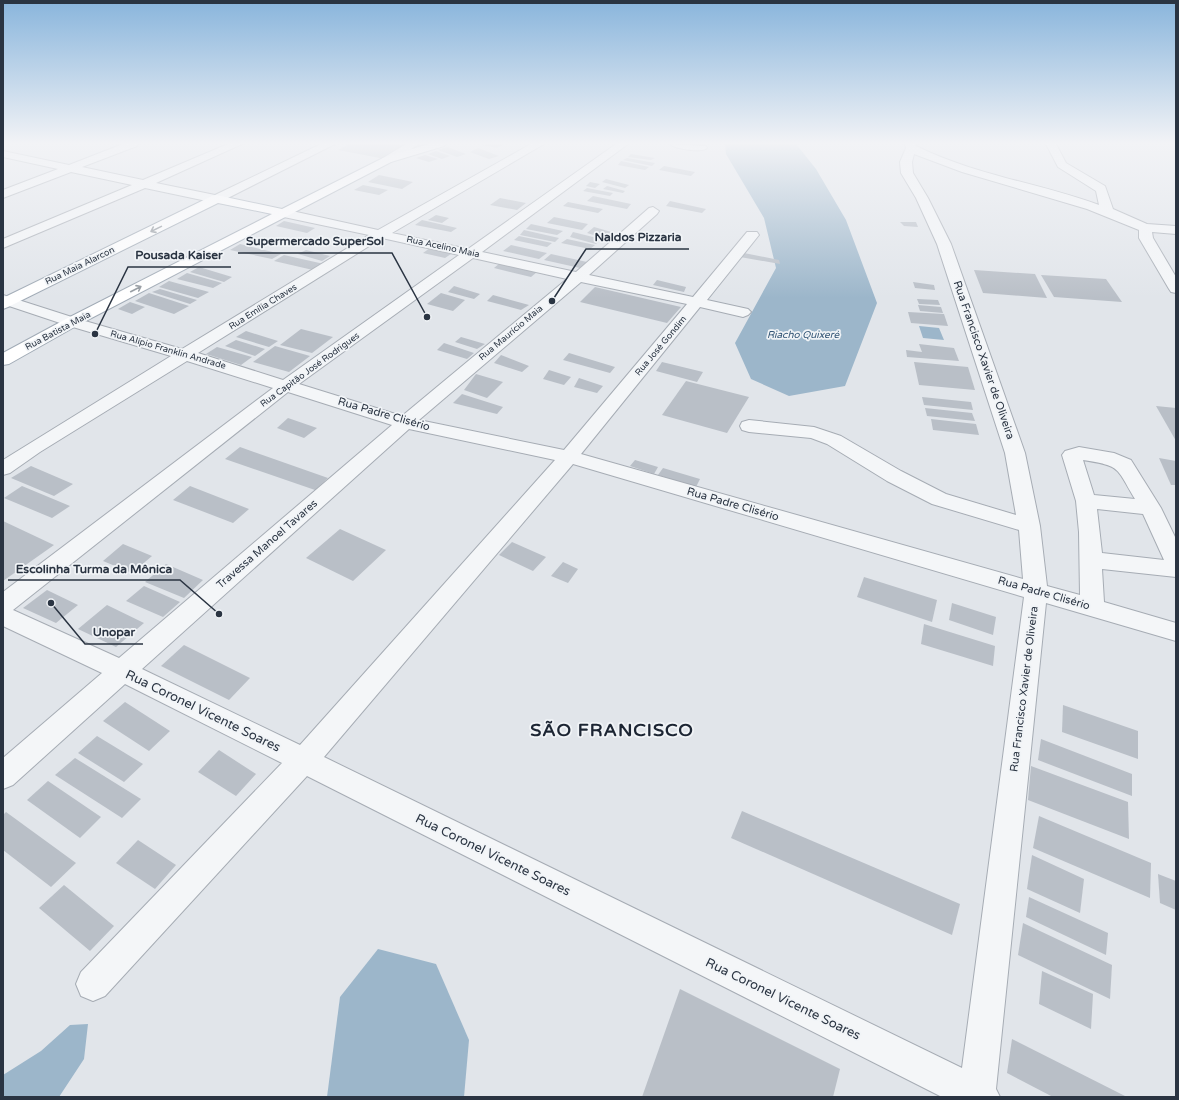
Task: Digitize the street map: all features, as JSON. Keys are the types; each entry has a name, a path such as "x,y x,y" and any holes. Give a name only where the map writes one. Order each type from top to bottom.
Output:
{"main road":[{"name":"Rua Batista Maia","path":"3,360 72,322 317,195"},
{"name":"Rua Acelino Maia","path":"216,199 282,213"},
{"name":"Rua Maia Alarcon","path":"5,301 216,199"}],"street":[{"path":"3,244 116,195"},
{"name":"Rua Acelino Maia","path":"198,195 216,199"},
{"name":"Rua Maia Alarcon","path":"216,199 224,195"},
{"name":"Rua Emília Chaves","path":"3,469 380,234 448,195"},
{"name":"Rua Capitão José Rodrigues","path":"3,605 287,385 552,195"},
{"name":"Rua Francisco Xavier de Oliveira","path":"920,195 944,244 1015,453 1029,526 1036,590 978,1096"},
{"path":"1053,195 1107,211 1145,228 1176,230"},
{"path":"1103,195 1107,211"},
{"name":"Rua Maurício Maia","path":"405,423 578,277 653,211"},
{"name":"Rua Acelino Maia","path":"282,213 743,312"},
{"path":"1145,228 1146,238 1172,284"},
{"name":"Rua José Gondim","path":"93,984 303,760 569,457 752,235"},
{"name":"Rua Alípio Franklin Andrade","path":"5,301 287,385"},
{"name":"Rua Padre Clisério","path":"287,385 405,423 569,457 1036,590 1176,632"},
{"name":"Travessa Manoel Tavares","path":"3,776 405,423"},
{"path":"749,426 814,433 834,440 894,476 939,499 1029,526"},
{"path":"1092,607 1090,532 1086,501 1072,455 1074,453 1114,459 1124,464 1151,508 1176,562"},
{"path":"1086,501 1151,508"},
{"path":"1091,560 1176,569"},
{"name":"Rua Coronel Vicente Soares","path":"3,616 122,671 303,760 978,1096"}],"water":[{"name":"Riacho Quixeré","path":"751,195 831,195 846,220 877,303 845,386 789,396 751,379 735,343 776,268 764,218"},
{"path":"919,326 939,328 944,340 923,338"},
{"path":"378,949 436,964 469,1040 464,1097 327,1097 340,997"},
{"path":"88,1024 84,1059 59,1097 3,1097 3,1075 41,1051 70,1025"}],"building":[{"path":"593,196 631,204 627,209 587,201"},
{"path":"500,198 526,203 517,210 490,205"},
{"path":"670,201 706,209 702,213 666,206"},
{"path":"568,202 603,209 598,213 563,206"},
{"path":"436,215 449,218 442,223 428,220"},
{"path":"554,217 588,224 582,230 547,223"},
{"path":"422,220 457,228 451,232 415,225"},
{"path":"284,221 315,228 307,233 276,226"},
{"path":"900,222 916,222 918,227 904,226"},
{"path":"531,224 563,231 557,235 526,229"},
{"path":"594,227 615,233 607,239 587,233"},
{"path":"524,230 559,238 555,242 520,235"},
{"path":"573,232 601,239 596,244 570,237"},
{"path":"519,236 552,243 547,247 514,240"},
{"path":"567,239 595,245 590,249 561,243"},
{"path":"240,244 281,254 272,259 230,250"},
{"path":"511,245 547,253 539,259 503,251"},
{"path":"430,248 451,254 445,258 423,253"},
{"path":"306,250 330,256 322,261 298,254"},
{"path":"744,253 779,260 780,264 740,257"},
{"path":"551,254 587,262 580,268 544,260"},
{"path":"284,255 324,264 313,270 274,261"},
{"path":"500,263 537,272 531,277 494,268"},
{"path":"199,267 232,277 224,282 190,272"},
{"path":"974,270 1035,274 1047,298 983,293"},
{"path":"187,273 222,283 213,288 177,279"},
{"path":"1041,275 1106,279 1122,302 1054,297"},
{"path":"657,280 686,287 684,292 653,285"},
{"path":"169,281 209,292 198,298 159,287"},
{"path":"913,282 934,285 935,290 915,288"},
{"path":"454,286 480,294 474,299 448,292"},
{"path":"595,287 681,307 667,323 580,302"},
{"path":"160,289 197,300 190,304 152,292"},
{"path":"149,293 189,306 174,314 135,301"},
{"path":"441,293 465,300 453,311 427,304"},
{"path":"493,295 529,305 521,310 487,301"},
{"path":"917,299 938,300 940,305 919,304"},
{"path":"130,302 145,307 132,314 118,309"},
{"path":"918,305 941,307 943,313 920,311"},
{"path":"908,312 944,314 948,326 911,323"},
{"path":"301,329 333,337 312,353 280,345"},
{"path":"246,331 278,341 269,347 236,337"},
{"path":"461,337 485,344 477,349 455,342"},
{"path":"236,340 265,349 255,356 225,346"},
{"path":"444,343 474,353 467,359 437,350"},
{"path":"919,344 954,348 959,361 907,357 906,350 922,352"},
{"path":"275,346 310,356 289,372 253,362"},
{"path":"217,347 252,357 241,365 206,354"},
{"path":"569,353 615,367 610,373 563,360"},
{"path":"501,355 529,366 522,372 494,363"},
{"path":"662,362 703,372 697,382 656,371"},
{"path":"914,362 968,367 975,390 919,385"},
{"path":"549,370 571,377 564,385 543,379"},
{"path":"476,374 503,382 487,398 464,390"},
{"path":"579,378 603,386 597,393 574,387"},
{"path":"686,381 749,397 727,433 662,415"},
{"path":"462,394 503,407 497,414 453,403"},
{"path":"922,397 971,402 973,410 924,405"},
{"path":"1156,406 1176,408 1176,441"},
{"path":"925,408 972,413 975,421 927,416"},
{"path":"288,418 317,428 304,438 277,428"},
{"path":"931,419 976,424 979,435 933,430"},
{"path":"240,447 328,478 315,490 225,459"},
{"path":"1159,458 1176,461 1176,485 1171,485"},
{"path":"635,460 658,467 654,474 630,466"},
{"path":"31,466 73,484 54,496 11,478"},
{"path":"663,468 700,479 696,487 658,475"},
{"path":"22,486 70,506 52,518 4,498"},
{"path":"190,486 249,509 233,523 173,500"},
{"path":"3,521 54,545 3,581"},
{"path":"340,529 386,550 353,581 306,558"},
{"path":"512,542 546,557 533,571 499,555"},
{"path":"123,544 152,556 132,573 103,561"},
{"path":"563,562 578,569 568,583 551,576"},
{"path":"166,564 203,580 184,598 145,582"},
{"path":"864,577 937,600 932,622 857,597"},
{"path":"144,586 180,602 163,617 126,601"},
{"path":"47,590 78,605 56,623 23,608"},
{"path":"952,603 996,617 993,635 949,620"},
{"path":"107,605 144,623 116,647 78,629"},
{"path":"924,624 995,646 993,666 921,644"},
{"path":"184,645 250,678 229,700 161,666"},
{"path":"125,702 170,731 149,751 103,721"},
{"path":"1063,705 1138,731 1138,759 1062,732"},
{"path":"97,736 143,764 124,782 78,753"},
{"path":"1041,739 1132,774 1132,796 1038,760"},
{"path":"219,750 256,774 236,796 198,772"},
{"path":"75,758 141,799 122,818 55,775"},
{"path":"1031,766 1128,802 1129,839 1028,800"},
{"path":"48,781 101,817 80,838 27,800"},
{"path":"742,811 960,904 952,935 731,838"},
{"path":"6,812 76,863 51,887 3,850 3,815"},
{"path":"1039,816 1151,863 1150,898 1033,848"},
{"path":"138,840 176,865 155,889 116,863"},
{"path":"1032,855 1084,879 1080,913 1027,889"},
{"path":"1158,874 1176,881 1176,910 1160,903"},
{"path":"64,885 114,926 90,951 39,908"},
{"path":"1029,897 1108,933 1106,955 1026,917"},
{"path":"1023,923 1112,965 1110,999 1018,955"},
{"path":"1042,971 1093,994 1091,1029 1039,1004"},
{"path":"680,989 840,1069 833,1097 642,1097"},
{"path":"1012,1039 1127,1097 1053,1097 1007,1073"}],"place":[{"name":"Naldos Pizzaria","path":"552,301"},
{"name":"Supermercado SuperSol","path":"427,317"},
{"name":"Pousada Kaiser","path":"95,334"},
{"name":"Unopar","path":"51,603"},
{"name":"Escolinha Turma da Mônica","path":"219,614"}],"district":[{"name":"SÃO FRANCISCO","path":"612,730"}]}
